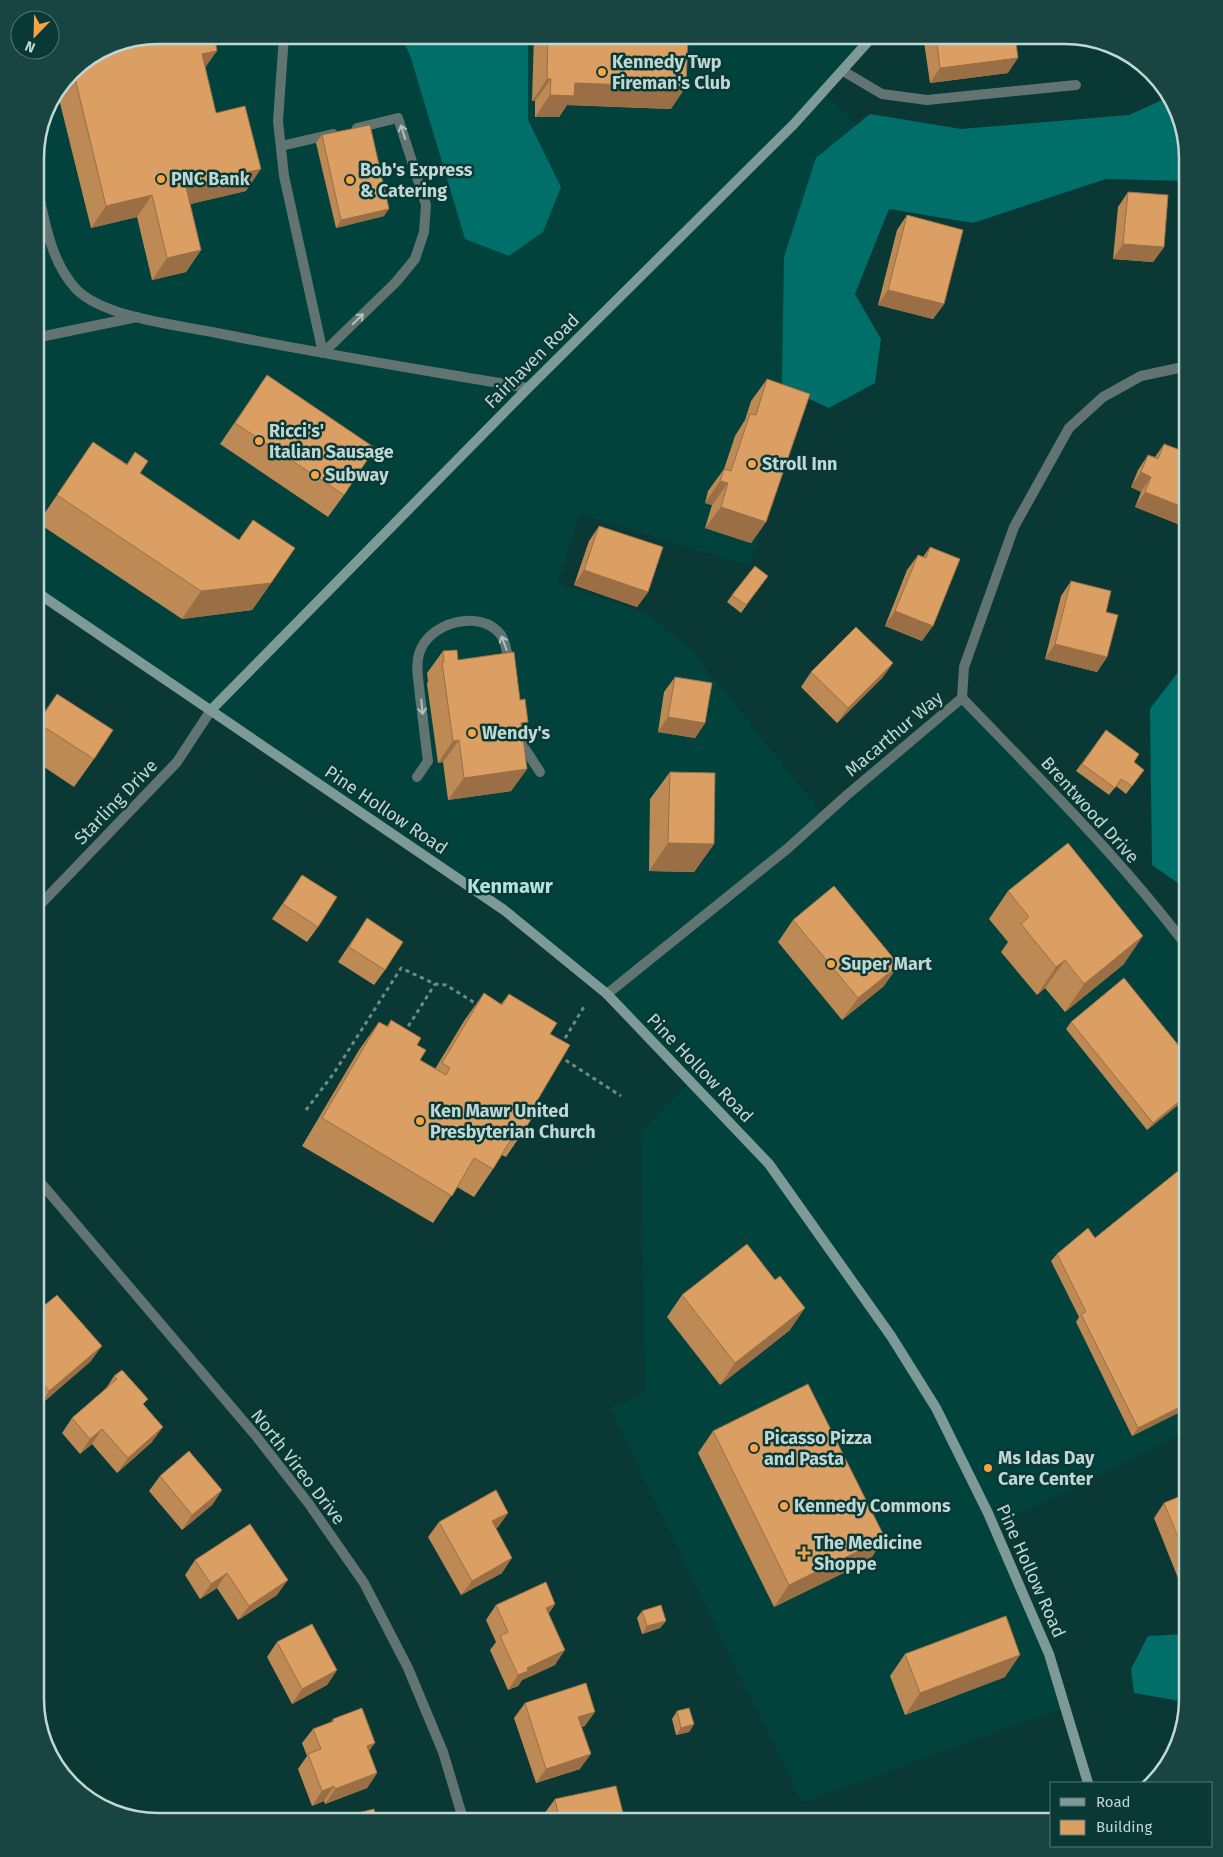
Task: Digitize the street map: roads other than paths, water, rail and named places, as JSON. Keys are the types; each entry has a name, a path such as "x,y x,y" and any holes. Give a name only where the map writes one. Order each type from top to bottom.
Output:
{"street":[{"path":"283,44 278,121 284,176 323,353"},
{"name":"Fairhaven Road","path":"211,710 528,388 794,124 866,44"},
{"path":"843,71 882,94 927,100 1076,85"},
{"path":"281,146 398,118 426,205 424,232 415,259 396,282 323,353"},
{"path":"44,216 49,237 65,275 78,291 101,306 138,317 323,353 528,388"},
{"path":"44,336 138,317"},
{"name":"Macarthur Way","path":"607,994 787,849 847,795 962,698 964,667 1014,527 1069,428 1103,397 1141,376 1179,368"},
{"name":"Pine Hollow Road","path":"44,597 504,910 607,994 769,1164 890,1336 936,1408 988,1513 1049,1654 1088,1782"},
{"path":"417,777 428,761 417,664 422,644 428,636 445,625 454,622 469,621 490,627 502,636 506,645 510,674"},
{"name":"Brentwood Drive","path":"962,698 1070,809 1179,936"},
{"name":"Starling Drive","path":"44,901 177,762 211,710"},
{"path":"517,722 520,741 540,772"},
{"name":"North Vireo Drive","path":"44,1187 256,1436 309,1504 359,1576 408,1668 443,1752 461,1813"}],"place":[{"name":"Kennedy Twp Fireman's Club","path":"602,72"},
{"name":"PNC Bank","path":"161,179"},
{"name":"Bob's Express & Catering","path":"350,180"},
{"name":"Ricci's' Italian Sausage","path":"259,441"},
{"name":"Stroll Inn","path":"752,464"},
{"name":"Subway","path":"315,475"},
{"name":"Wendy's","path":"472,733"},
{"name":"Super Mart","path":"831,964"},
{"name":"Ken Mawr United Presbyterian Church","path":"420,1121"},
{"name":"Picasso Pizza and Pasta","path":"754,1448"},
{"name":"Ms Idas Day Care Center","path":"988,1468"},
{"name":"Kennedy Commons","path":"784,1506"},
{"name":"The Medicine Shoppe","path":"804,1553"}],"district":[{"name":"Kenmawr","path":"510,886"}]}
